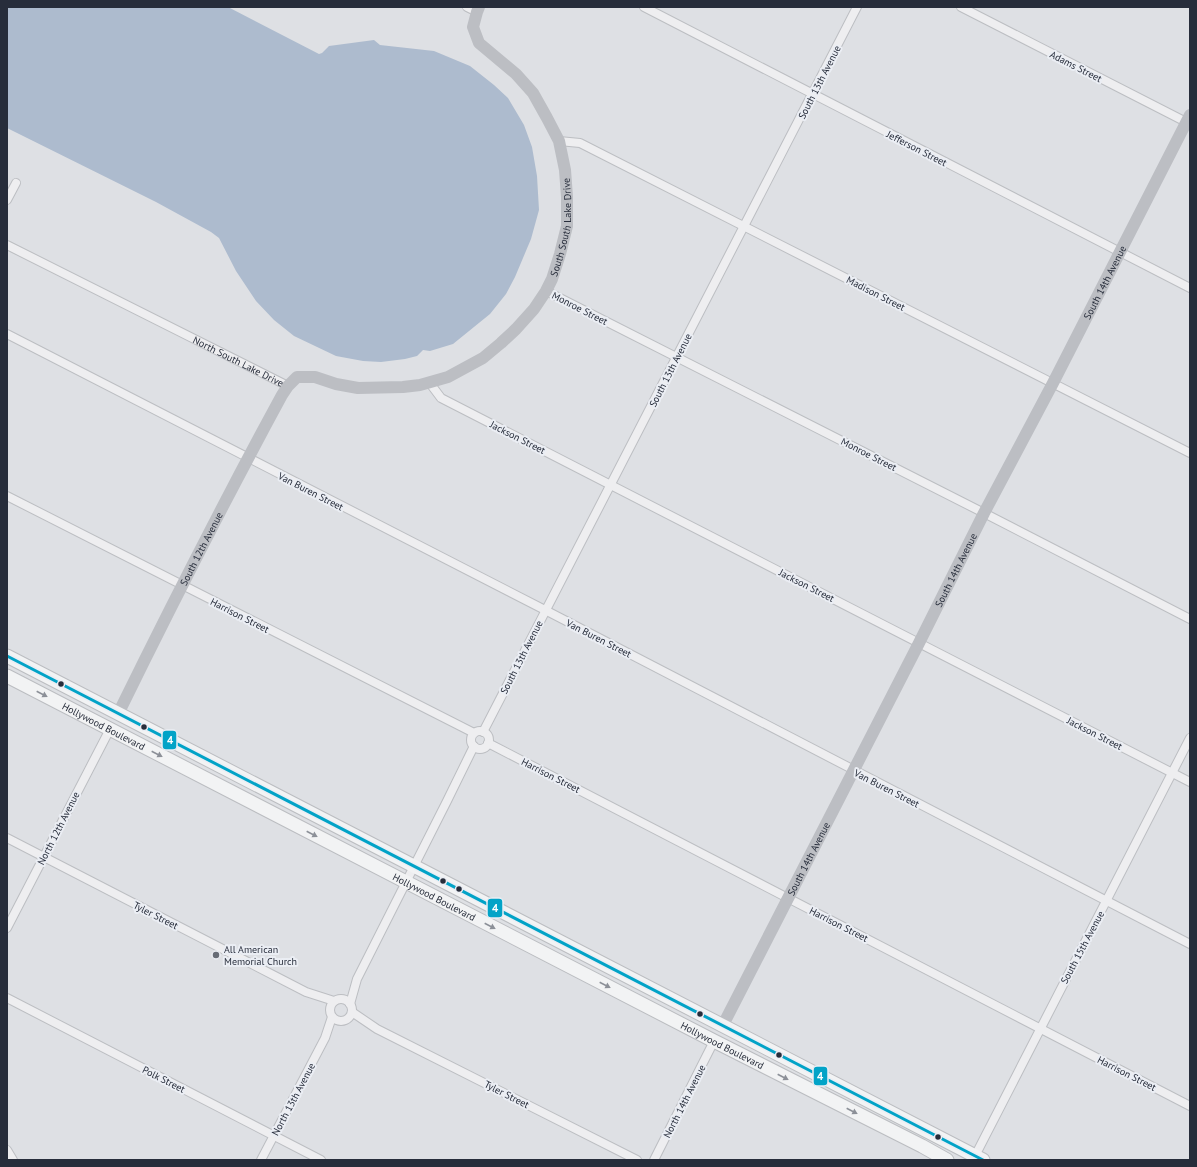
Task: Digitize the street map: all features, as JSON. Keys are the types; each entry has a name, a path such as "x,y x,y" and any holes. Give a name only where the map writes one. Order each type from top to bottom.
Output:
{"main road":[{"name":"Hollywood Boulevard","path":"7,656 979,1158"},
{"name":"Hollywood Boulevard","path":"7,676 947,1160"},
{"path":"922,1146 958,1155 979,1158"}],"street":[{"name":"Jefferson Street","path":"644,7 1190,288"},
{"name":"South 13th Avenue","path":"483,732 857,7"},
{"name":"Adams Street","path":"961,7 1189,120"},
{"name":"South South Lake Drive","path":"474,9 473,28 479,43 516,74 533,93 559,142 565,170 567,226 552,279 546,291"},
{"name":"South 14th Avenue","path":"723,1025 854,771 984,513 1189,120"},
{"name":"Madison Street","path":"559,142 580,143 1190,454"},
{"path":"7,200 16,183"},
{"name":"North South Lake Drive","path":"7,245 288,386 297,377 315,377 336,384 358,388 403,387 448,377 483,358 516,329 534,309 546,291"},
{"name":"Monroe Street","path":"546,291 1190,619"},
{"name":"Van Buren Street","path":"7,334 545,610 1190,944"},
{"name":"Jackson Street","path":"429,382 441,398 1190,782"},
{"name":"South 12th Avenue","path":"118,714 182,585 248,458 288,386"},
{"name":"Harrison Street","path":"7,496 474,734"},
{"name":"North 12th Avenue","path":"7,928 110,729"},
{"path":"479,731 483,732 488,737 488,743 482,748 476,748 471,741 471,738 479,731"},
{"name":"South 15th Avenue","path":"979,1158 1039,1028 1190,738"},
{"name":"Harrison Street","path":"488,743 1190,1106"},
{"path":"406,882 474,746"},
{"name":"Tyler Street","path":"7,838 306,992 342,1014 377,1029 637,1160"},
{"name":"North 13th Avenue","path":"261,1160 325,1038 342,1014 357,979 406,882"},
{"name":"North 13th Avenue","path":"342,1014 331,1004 338,1000 357,979"},
{"name":"Tyler Street","path":"306,992 347,1001 342,1014"},
{"name":"Polk Street","path":"7,998 321,1160"},
{"name":"North 14th Avenue","path":"654,1160 714,1041"},
{"path":"7,1150 13,1160"}],"water":[{"path":"7,7 228,7 319,54 329,46 374,40 380,45 434,51 470,66 508,98 524,125 532,147 537,176 539,210 531,239 506,294 490,314 453,344 430,351 423,350 417,356 405,359 381,362 363,361 336,356 294,336 274,320 256,301 236,271 219,238 211,232 156,202 7,128"}],"transit line":[{"name":"4","path":"7,656 983,1160"}],"place":[{"name":"All American Memorial Church","path":"216,955"}]}
